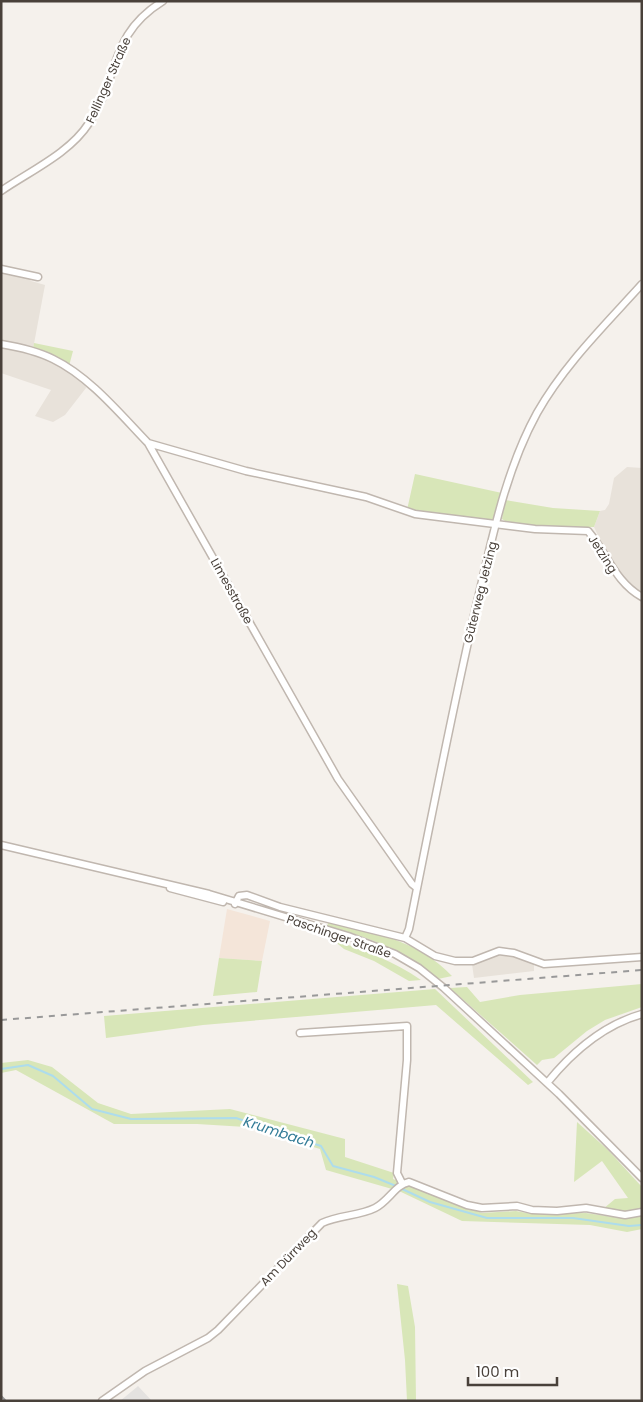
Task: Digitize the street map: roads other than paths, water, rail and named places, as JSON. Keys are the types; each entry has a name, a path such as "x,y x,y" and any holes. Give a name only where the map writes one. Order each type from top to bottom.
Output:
{"street":[{"name":"Fellinger Straße","path":"1,191 69,144 86,128 98,107 126,36 139,18 163,1"},
{"path":"1,268 38,276"},
{"name":"Güterweg Jetzing","path":"405,938 454,708 497,525 514,464 538,412 573,361 642,284"},
{"name":"Limesstraße","path":"1,344 37,352 68,368 106,401 148,443 338,779 412,884 417,888"},
{"path":"148,443 246,471 366,497 414,514 497,525"},
{"name":"Jetzing","path":"497,525 588,531 600,545 616,574 642,597"},
{"name":"Paschinger Straße","path":"1,845 154,883 208,900 235,904 362,941 407,961 438,983 547,1083 642,1178"},
{"path":"235,904 239,896 247,895 280,906 405,938 434,956 462,962 473,961 498,951 514,953 544,964 642,957"},
{"path":"547,1083 594,1037 619,1022 642,1014"},
{"path":"300,1033 407,1026 407,1068 397,1173 402,1183 409,1182 461,1203 482,1208 517,1206 532,1210 557,1211 586,1208 625,1215 642,1212"},
{"name":"Am Dürrweg","path":"102,1401 145,1371 208,1338 218,1330 322,1223 332,1218 375,1208 402,1183"}],"waterway":[{"name":"Krumbach","path":"1,1069 28,1065 53,1076 92,1109 131,1119 236,1118 321,1146 333,1166 374,1177 396,1186"},
{"name":"Krumbach","path":"400,1188 430,1202 487,1218 573,1218 629,1226 642,1225"}],"railway":[{"path":"1,1020 642,970"},
{"path":"1,1396 6,1401"}]}
